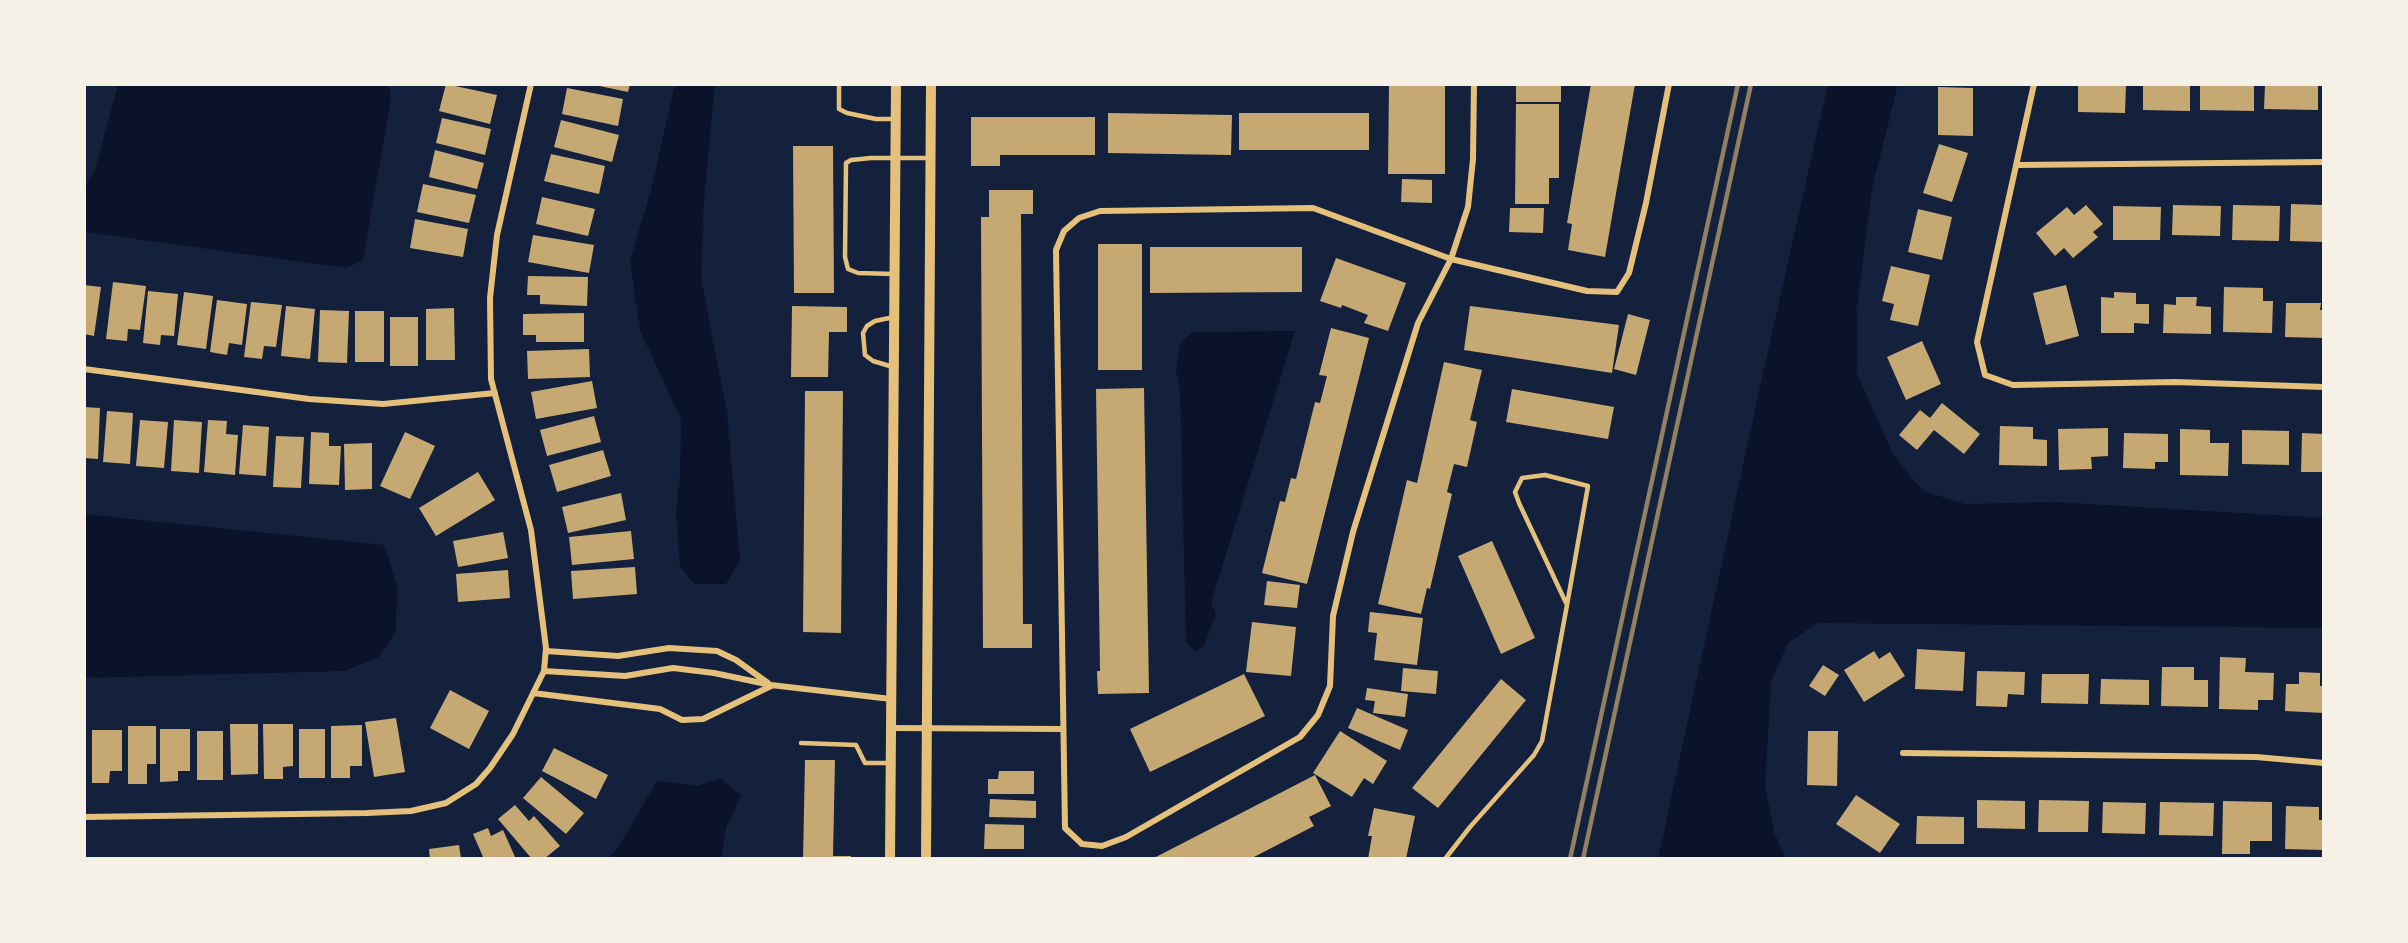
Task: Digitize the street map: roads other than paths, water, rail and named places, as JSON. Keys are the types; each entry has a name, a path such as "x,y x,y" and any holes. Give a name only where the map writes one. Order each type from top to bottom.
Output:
{"street":[{"path":"84,817 366,813 411,810 446,803 476,784 513,734 544,671 546,651 531,530 491,379 490,298 497,236 531,84"},
{"path":"891,859 896,84"},
{"path":"926,859 931,84"},
{"path":"1474,84 1473,159 1468,207 1451,259 1418,323 1353,532 1333,616 1330,686 1318,715 1300,737 1126,837 1102,846 1082,843 1065,828 1062,729 1056,250 1064,231 1079,218 1100,211 1313,208 1451,259 1587,291 1617,292 1629,273 1646,203 1669,84"},
{"path":"2034,84 1977,342 1985,375 2013,385 2175,382 2324,387"},
{"path":"2017,165 2324,162"},
{"path":"84,369 309,399 373,403 495,393"},
{"path":"546,651 618,656 669,648 717,651 736,660 771,685"},
{"path":"544,671 625,676 673,668 714,673 771,685 891,699"},
{"path":"533,693 660,709 682,720 704,719 771,685"},
{"path":"891,728 1062,729"},
{"path":"1904,753 2256,757 2324,763"}],"lane":[{"path":"839,84 839,109 847,114 876,119 895,119"},
{"path":"894,274 858,273 848,269 845,257 846,163 851,160 871,158 930,158"},
{"path":"894,317 871,323 863,333 865,356 873,361 894,367"},
{"path":"1445,859 1470,827 1534,755 1542,741 1567,605 1588,486 1545,475 1522,478 1515,492 1567,605"},
{"path":"801,743 856,745 865,763 891,763"}],"water":[{"path":"118,84 389,84 391,99 363,260 347,268 84,232 84,189 95,170"},
{"path":"675,84 715,84 704,200 701,278 727,413 740,560 726,584 694,584 680,566 676,512 680,474 681,420 640,330 630,261 651,190"},
{"path":"1828,84 1898,84 1872,189 1857,307 1857,374 1894,456 1923,491 1965,504 2055,502 2324,518 2324,628 1818,623 1788,643 1771,682 1765,786 1774,832 1786,859 1658,859 1759,391"},
{"path":"1295,331 1211,603 1216,613 1204,646 1195,652 1186,641 1180,391 1176,371 1180,343 1193,332"},
{"path":"84,514 384,545 397,585 396,631 380,656 345,671 84,678"},
{"path":"720,778 741,795 726,828 721,859 607,859 618,848 657,781 698,786"}],"railway":[{"path":"1570,859 1738,84"},
{"path":"1583,859 1751,84"}]}
